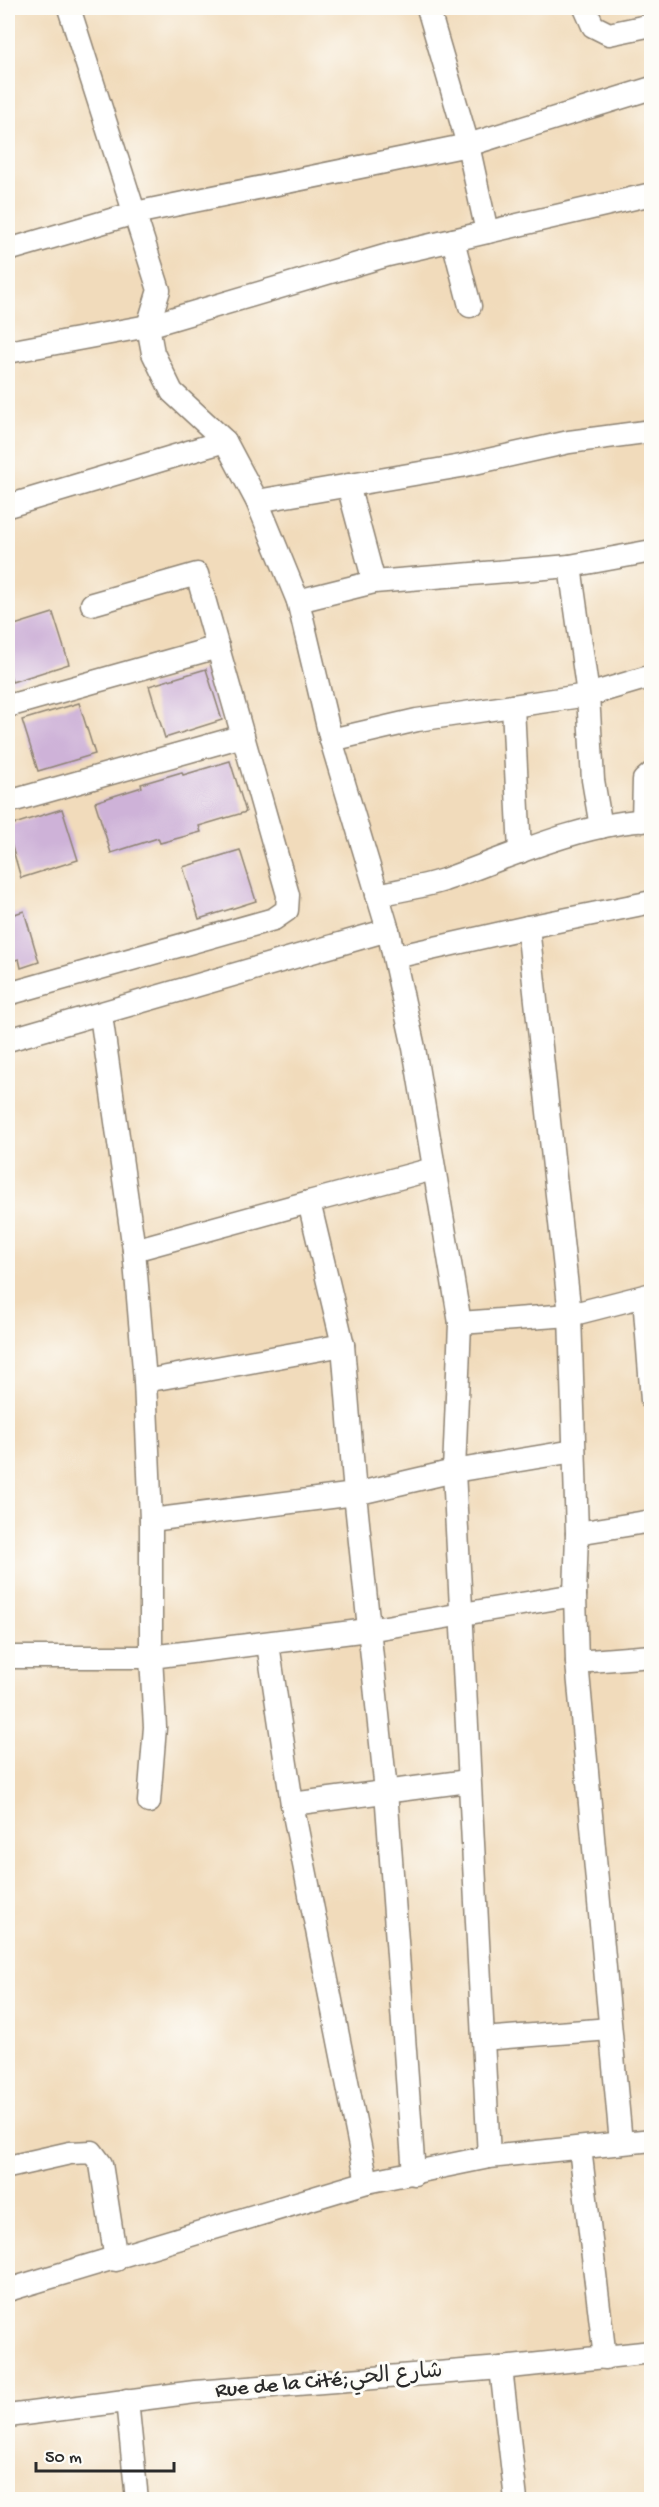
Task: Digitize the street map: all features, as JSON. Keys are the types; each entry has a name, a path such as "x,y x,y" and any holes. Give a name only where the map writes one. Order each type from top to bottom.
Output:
{"street":[{"path":"428,8 468,145 487,232"},
{"path":"585,8 593,26 609,34 651,25"},
{"path":"75,9 159,290 148,326 153,353 172,392 225,441 257,501 298,601 331,740 388,930 414,1048 460,1323 454,1471 468,1781 489,2157"},
{"path":"8,250 135,213 468,145 651,88"},
{"path":"8,352 148,326 388,255 651,194"},
{"path":"453,240 470,306"},
{"path":"257,501 461,466 569,442 651,431"},
{"path":"8,506 225,441"},
{"path":"348,485 374,582"},
{"path":"298,601 374,582 570,566 651,551"},
{"path":"570,566 588,695 593,780 601,827"},
{"path":"8,994 274,919 287,910 288,895 198,574 92,604"},
{"path":"8,706 218,647"},
{"path":"331,740 417,720 588,695 651,676"},
{"path":"513,706 520,852"},
{"path":"8,802 243,736"},
{"path":"377,895 441,881 520,852 601,827 647,820 644,780 651,773"},
{"path":"395,957 651,902"},
{"path":"528,927 570,1315 577,1533 575,1595 577,1662 621,2142"},
{"path":"8,1040 101,1015 388,930"},
{"path":"101,1015 134,1250 145,1381 151,1520 151,1658 155,1727 149,1802"},
{"path":"134,1250 433,1169"},
{"path":"309,1202 342,1345 354,1494 386,1791 414,2174"},
{"path":"460,1323 570,1315 648,1295 651,1400"},
{"path":"145,1381 342,1345"},
{"path":"151,1520 354,1494 454,1471 574,1452"},
{"path":"577,1533 651,1521"},
{"path":"8,1657 151,1658 368,1630 575,1595"},
{"path":"268,1644 292,1804 368,2182"},
{"path":"577,1662 651,1656"},
{"path":"292,1804 468,1781"},
{"path":"483,2039 610,2029"},
{"path":"8,2290 116,2260 368,2182 489,2157 651,2140"},
{"path":"580,2148 605,2358"},
{"path":"8,2167 70,2153 92,2152 101,2164 116,2260"},
{"name":"Rue de la Cité;شارع الحي","path":"8,2416 206,2391 501,2368 651,2352"},
{"path":"501,2368 516,2499"},
{"path":"127,2400 137,2499"}],"building":[{"path":"53,613 69,664 12,682 8,667 8,627"},
{"path":"206,669 222,720 165,738 149,686"},
{"path":"79,703 95,754 38,771 22,720"},
{"path":"230,761 246,812 199,826 201,832 160,843 158,838 111,853 95,802 142,787 141,784"},
{"path":"62,809 78,860 21,878 8,826"},
{"path":"240,850 256,901 199,919 183,867"},
{"path":"24,911 39,962 21,968 19,959 8,962 8,916"}]}
